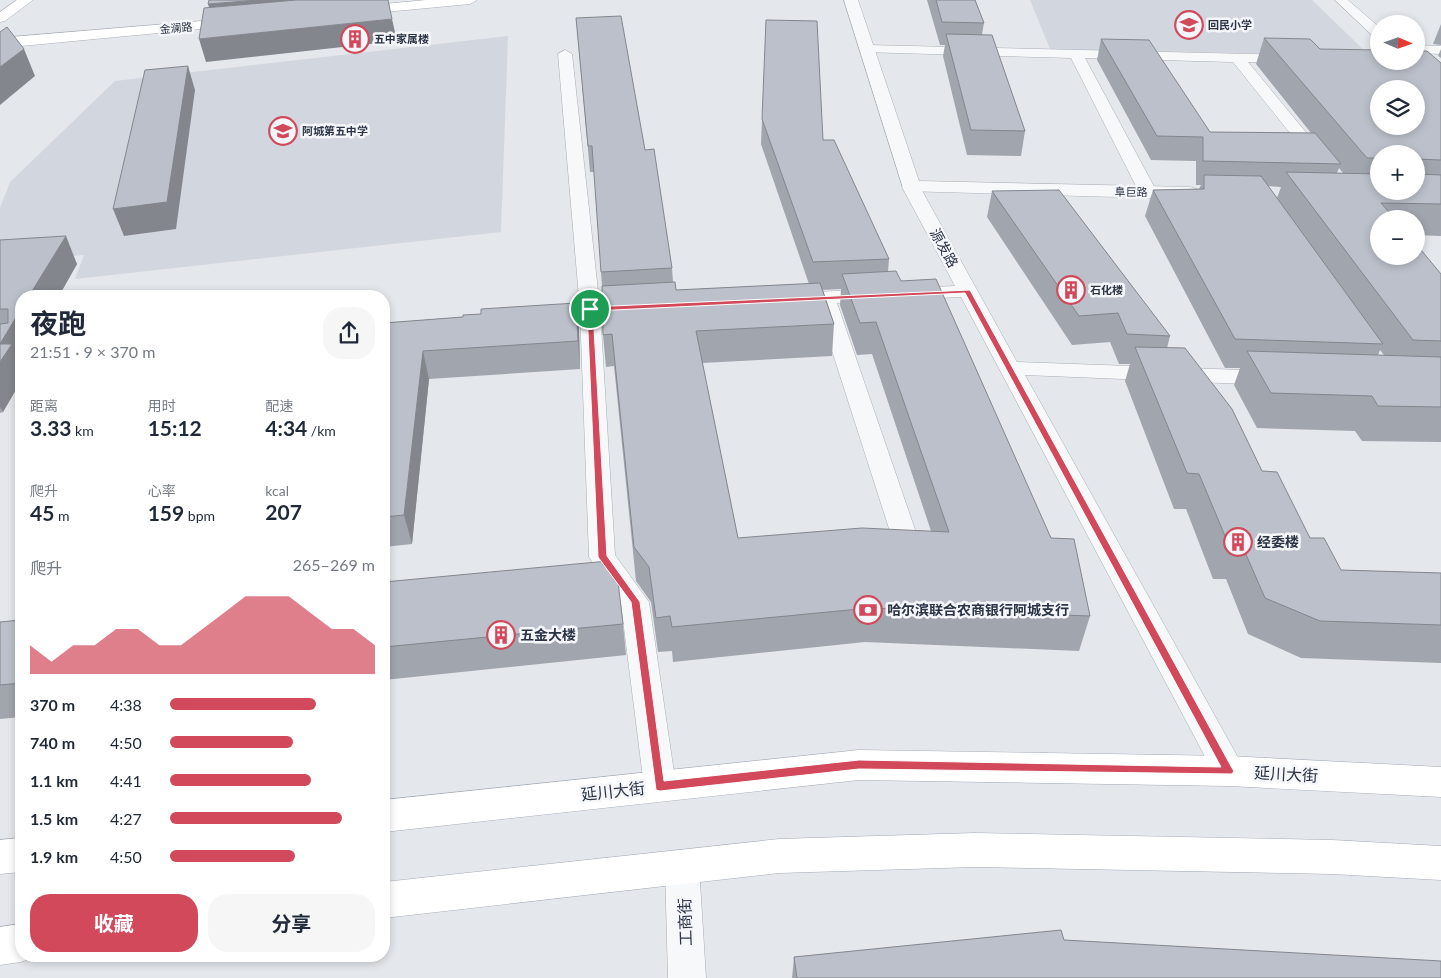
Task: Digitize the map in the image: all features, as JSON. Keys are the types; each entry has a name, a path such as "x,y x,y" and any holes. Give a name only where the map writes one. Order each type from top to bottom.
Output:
{"main road":[{"path":"5,15 26,0"},
{"path":"370,0 339,8 470,0"},
{"name":"金澜路","path":"0,33 251,16 0,43"},
{"name":"延川大街","path":"390,815 859,765 1228,771 1441,782"},
{"path":"390,899 779,856 975,850 1332,857 1441,863"},
{"path":"0,857 15,856"},
{"path":"0,946 15,944"}],"street":[{"name":"源发路","path":"851,0 911,187"},
{"name":"阜巨路","path":"911,187 1212,193"}],"lane":[{"path":"1341,0 1370,26"},
{"path":"1425,49 1441,50"},
{"path":"867,50 1304,60"},
{"path":"564,54 600,309 602,557 635,602 660,786"},
{"path":"1076,54 1148,192"},
{"path":"1237,58 1331,173"},
{"name":"源发路","path":"911,187 1228,771"},
{"path":"776,300 968,291"},
{"path":"825,298 907,544"},
{"path":"1009,368 1292,378"},
{"name":"工商街","path":"682,866 687,978"}],"shaded area":[{"name":"回民小学","path":"1030,0 1312,0 1370,56 1050,49"},
{"name":"阿城第五中学","path":"508,36 501,232 75,279 84,255 0,261 0,208 10,182 115,81"}],"building":[{"path":"209,0 258,0 208,4"},
{"path":"296,0 388,0 392,19 199,39 204,8"},
{"path":"936,0 975,0 984,23 942,22"},
{"path":"621,16 645,150 654,149 672,268 601,272 592,146 588,146 576,18"},
{"path":"766,20 817,21 823,140 834,140 889,259 813,262 762,119"},
{"path":"7,27 24,49 0,67 0,32"},
{"path":"946,34 992,35 1025,131 971,130"},
{"path":"1264,38 1310,39 1320,49 1370,50 1370,70 1425,70 1425,51 1441,63 1441,160 1425,159 1425,145 1370,145 1370,158 1367,158"},
{"path":"1101,39 1149,40 1210,132 1315,133 1341,164 1203,161 1203,137 1157,136"},
{"path":"188,66 167,202 113,209 145,70"},
{"path":"1286,172 1370,174 1370,200 1425,200 1425,174 1441,175 1441,204 1381,203 1387,210 1370,210 1370,265 1425,265 1425,255 1441,274 1441,341 1413,340"},
{"path":"1204,175 1261,176 1383,344 1235,339 1153,190 1204,189"},
{"path":"1059,190 1170,336 1127,334 1118,313 1079,316 992,191"},
{"path":"66,236 33,290 15,290 15,319 0,344 0,324 8,323 8,309 0,309 0,240"},
{"path":"896,271 901,281 936,279 1051,538 1074,539 1090,616 870,608 672,627 670,616 656,618 649,567 634,547 612,334 603,335 602,286 675,282 676,290 820,283 834,324 696,331 738,538 862,528 949,532 876,322 860,323 842,274"},
{"path":"576,303 578,341 423,351 404,515 390,516 390,323 463,317 463,315 481,314 481,309"},
{"path":"0,344 12,344 0,362"},
{"path":"1135,347 1185,348 1232,409 1262,471 1277,472 1310,538 1324,538 1341,570 1441,573 1441,625 1320,621 1265,598 1241,543 1228,543 1199,474 1187,473"},
{"path":"1247,351 1441,357 1441,407 1378,406 1372,396 1271,393"},
{"path":"608,561 617,573 623,624 390,646 390,581"},
{"path":"15,621 15,684 0,685 0,622"},
{"path":"1061,930 1064,940 1441,961 1441,978 797,978 794,957"}],"place":[{"name":"回民小学","path":"1189,25"},
{"name":"五中家属楼","path":"355,39"},
{"name":"阿城第五中学","path":"283,131"},
{"name":"石化楼","path":"1071,290"},
{"name":"经委楼","path":"1238,542"},
{"name":"哈尔滨联合农商银行阿城支行","path":"868,610"},
{"name":"五金大楼","path":"501,635"}],"route":[{"path":"968,291 1228,771 859,765 660,786 635,602 602,557 590,309 968,291"}]}
